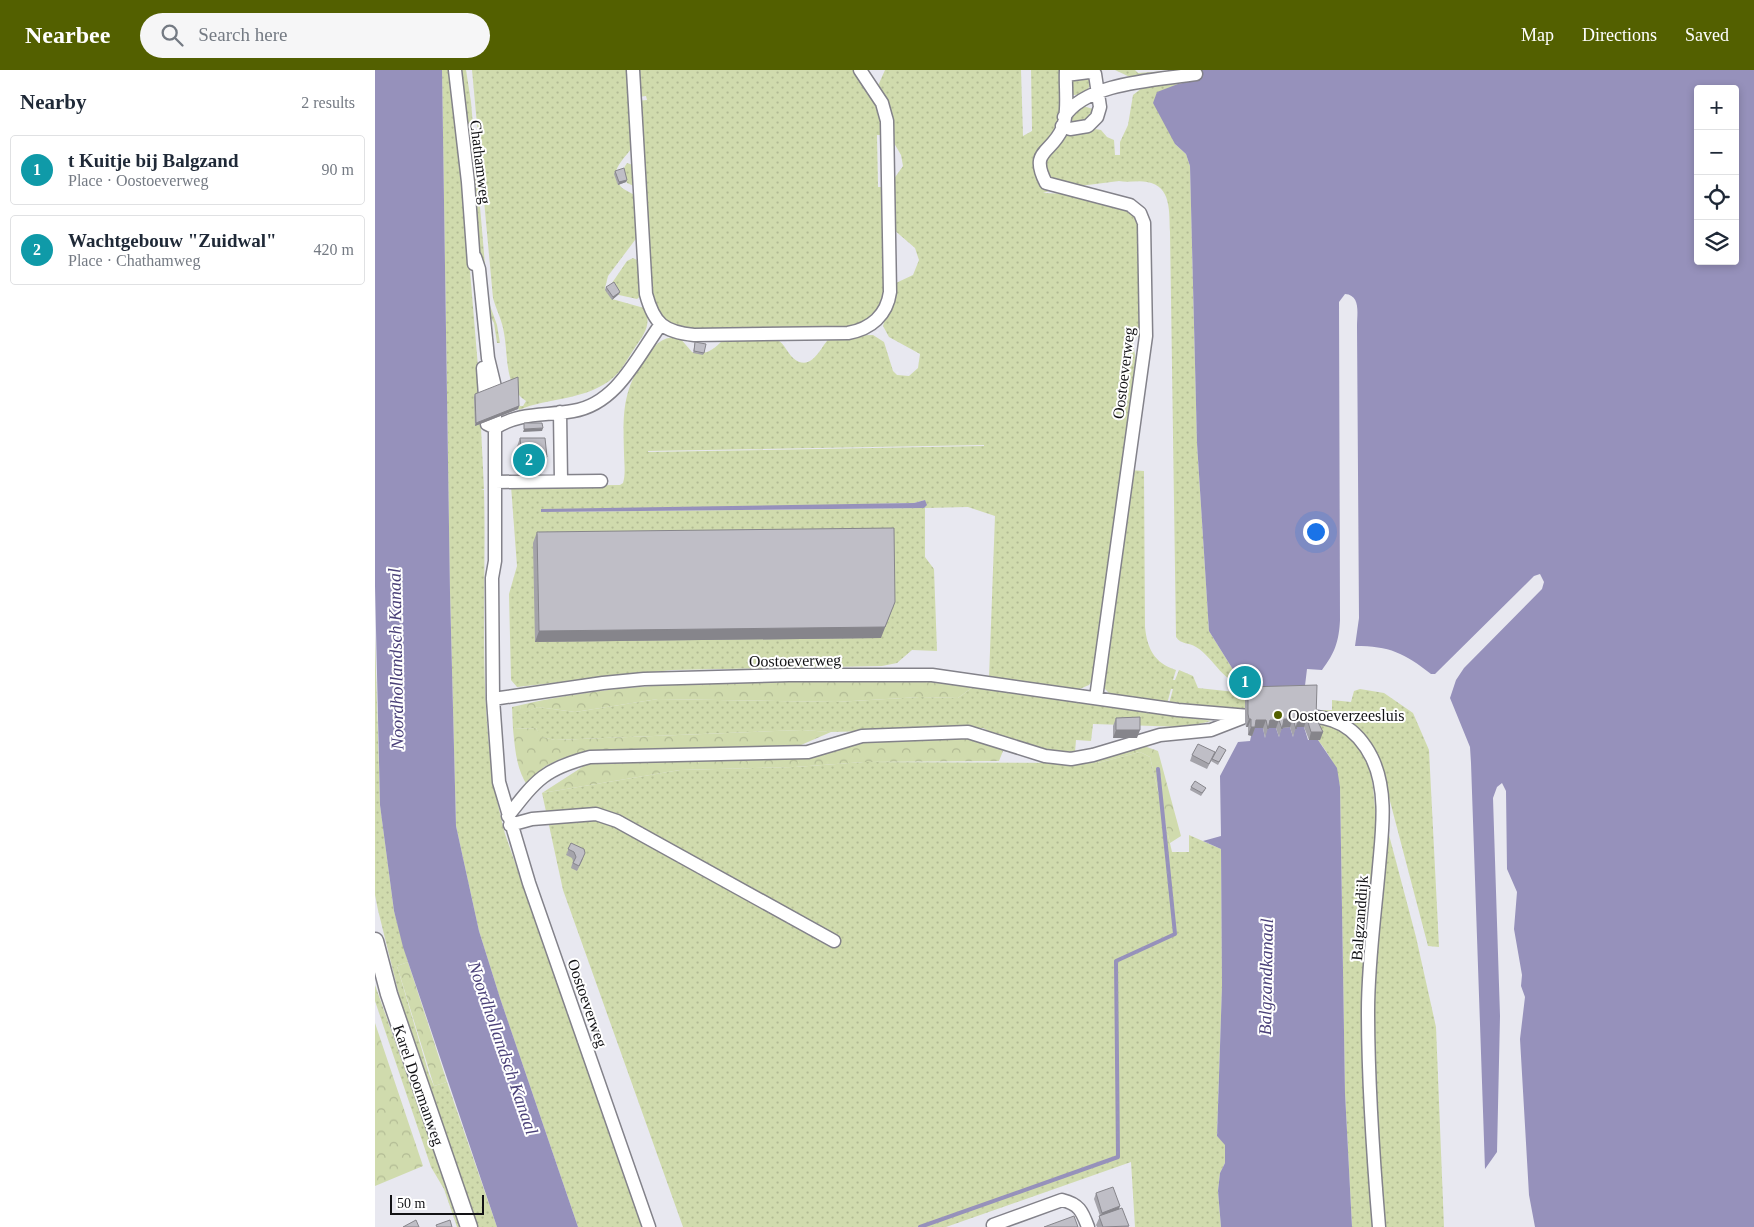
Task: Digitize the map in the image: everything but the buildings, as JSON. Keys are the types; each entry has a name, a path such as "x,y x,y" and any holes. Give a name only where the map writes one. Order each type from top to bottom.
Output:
{"main road":[{"name":"Karel Doormanweg","path":"375,941 394,1012 469,1227"}],"street":[{"name":"Chathamweg","path":"455,70 475,257 474,269 487,424 495,428"},
{"path":"633,70 645,288 650,307 661,324 671,331 694,335 848,333 872,325 882,315 890,292 887,121 881,103 860,70"},
{"path":"1066,72 1092,72 1096,77 1099,93 1100,110 1095,122 1091,125 1070,129 1062,125 1066,72"},
{"path":"1062,125 1069,108 1099,93 1118,86 1196,74"},
{"name":"Oostoeverweg","path":"1062,125 1043,151 1039,161 1039,170 1046,183 1130,205 1140,213 1145,224 1146,336 1096,698"},
{"name":"Chathamweg","path":"475,257 479,269 488,358 495,387 495,561 492,578"},
{"name":"Chathamweg","path":"483,314 491,328 495,358 505,388 506,421"},
{"path":"495,428 515,417 583,409 607,396 614,390 661,324"},
{"path":"560,412 561,481"},
{"path":"495,482 601,481"},
{"name":"Oostoeverweg","path":"492,578 493,699 499,782 509,821 649,1227"},
{"name":"Oostoeverweg","path":"493,699 635,680 789,675 932,675 1245,717"},
{"name":"Balgzanddijk","path":"1288,716 1315,715 1332,718 1346,727 1362,741 1372,758 1380,781 1382,809 1381,846 1368,1010 1379,1227"},
{"path":"509,821 545,773 566,763 590,757 808,752 862,736 967,732 1045,756 1071,759 1093,755 1160,735 1211,730 1245,717 1271,716"},
{"path":"509,821 596,814 617,821 834,941"},
{"path":"992,1226 1062,1200 1074,1203 1082,1210 1088,1227"}],"green space":[{"path":"442,70 450,70 462,175 478,367 484,489 481,490 484,490 485,533 484,663 489,749 496,792 505,834 642,1227 578,1227 479,931 456,826 450,592"},
{"path":"461,70 466,70 471,102 488,300 497,325 500,343 497,343 494,323 486,310"},
{"path":"472,70 626,70 629,72 632,148 620,162 616,177 622,188 636,196 638,236 608,276 605,288 612,299 644,308 647,318 646,328 620,370 603,385 580,395 519,410 517,406 523,406 526,401 519,395 510,378 503,328 493,298"},
{"path":"636,70 856,70 878,102 885,135 877,135 878,187 886,187 887,287 878,311 859,326 774,332 678,328 662,318 650,294 637,101 647,100 646,96 637,97"},
{"path":"885,70 1021,70 1023,136 1032,131 1031,70 1062,70 1061,102 1057,125 1051,138 1037,154 1052,190 1043,193 1067,194 1129,210 1139,221 1142,336 1132,338 1137,366 1094,678 1089,685 1075,691 989,678 995,516 968,507 925,508 925,557 934,569 937,651 912,650 897,663 882,666 672,670 517,687 511,680 509,594 517,566 511,486 620,485 623,483 625,472 625,403 637,370 655,345 668,338 679,337 692,352 701,353 712,349 723,340 778,340 793,358 806,363 816,356 832,336 873,335 884,342 893,371 897,375 909,376 918,368 920,354 889,337 883,326 896,283 913,275 919,260 915,248 893,229 891,183 903,166 901,155 891,138 877,88","holes":["984,446 648,452 648,451","925,500 924,508 541,512 914,503"]},
{"path":"1115,70 1135,70 1138,73 1181,70 1132,78"},
{"path":"1082,75 1093,81 1085,92 1071,95 1070,80"},
{"path":"1197,80 1178,84 1175,144 1186,154 1190,166 1197,443 1209,631 1237,676 1244,677 1244,681 1249,677 1249,685 1240,684 1226,677 1203,652 1193,645 1180,641 1176,637 1168,201 1161,189 1147,182 1119,181 1072,187 1051,181 1044,173 1047,157 1053,145 1062,137 1077,131 1101,130 1107,137 1114,140 1115,155 1120,155 1120,142 1128,125 1133,95 1142,88"},
{"path":"1083,106 1093,109 1091,120 1068,125 1073,113"},
{"path":"627,163 633,165 634,186 627,183 622,171"},
{"path":"633,258 639,261 642,295 637,299 619,295 612,283 627,261"},
{"path":"1130,470 1144,471 1145,627 1150,648 1157,659 1176,670 1173,680 1175,680 1179,670 1193,676 1198,688 1245,693 1245,712 1169,704 1173,689 1171,689 1167,704 1111,695 1103,687"},
{"path":"375,636 380,805 394,911 408,962 397,966 429,1074 434,1086 447,1082 497,1227 477,1227 402,1007 378,910 375,895"},
{"path":"801,680 936,681 973,687 958,698 920,697 836,702 658,699 575,712 538,707 519,715 521,705 591,692 661,685"},
{"path":"973,687 1212,721 1185,727 1093,724 1091,741 1076,740 1075,752 1051,750 1016,743 983,728 831,732 802,730 555,740 541,737 536,728 513,729 512,707 521,705 520,714 538,707 575,712 658,699 836,702 920,697 958,698"},
{"path":"1360,689 1384,693 1413,713 1429,750 1439,947 1428,946 1380,763 1333,714 1318,710 1332,710 1332,700 1351,702 1354,691"},
{"path":"1319,721 1337,728 1350,737 1360,749 1367,763 1374,794 1376,829 1364,1042 1372,1227 1352,1227 1345,1093 1340,787 1335,767 1326,752 1318,740 1309,740"},
{"path":"536,728 542,737 555,740 802,730 831,732 801,745 782,747 719,747 581,753 560,759 544,767 527,785 518,765 513,729"},
{"path":"967,737 998,746 1003,751 999,761 864,762 795,767 680,770 542,793 590,762 849,743"},
{"path":"1144,746 1158,751 1181,836 1170,843 1150,757 1140,752 1098,763 1085,762"},
{"path":"1140,752 1150,757 1172,852 1189,852 1189,835 1221,849 1222,986 1217,1136 1225,1144 1225,1163 1220,1173 1218,1191 1221,1227 1135,1227 1131,1162 946,1227 683,1227 563,890 542,793 680,770 795,767 864,762 1098,763"},
{"path":"1389,835 1416,937 1436,1027 1444,1227 1386,1227 1380,1157 1373,1013 1386,843"},
{"path":"408,962 447,1082 434,1086 397,966"},
{"path":"375,985 461,1227 457,1227 444,1189 431,1167 375,1001"},
{"path":"375,1023 423,1166 375,1186"}],"water":[{"name":"Noordhollandsch Kanaal","path":"375,70 442,70 450,592 456,826 479,931 578,1227 497,1227 403,947 394,911 380,805 375,586"},
{"path":"1195,70 1754,70 1754,1227 1535,1227 1529,1195 1520,1039 1525,997 1521,986 1522,975 1514,929 1517,892 1507,869 1506,791 1502,783 1497,787 1493,798 1500,1016 1497,1152 1485,1169 1470,747 1450,698 1456,680 1464,668 1542,589 1544,582 1540,574 1534,576 1435,674 1431,674 1396,652 1378,647 1355,646 1359,618 1357,306 1356,301 1350,295 1345,294 1339,302 1340,620 1339,634 1333,652 1322,670 1307,669 1304,694 1249,690 1249,677 1237,676 1209,631 1197,443 1190,166 1186,154 1175,144 1153,103 1157,92 1178,84 1197,80"},
{"path":"925,500 927,505 924,508 541,512 541,509 914,503"},
{"name":"Balgzandkanaal","path":"1290,727 1293,737 1295,727 1304,727 1308,740 1318,740 1337,768 1340,787 1345,1093 1352,1227 1221,1227 1218,1191 1220,1173 1225,1163 1225,1145 1217,1136 1222,986 1221,849 1203,841 1221,836 1220,776 1238,742 1250,741 1253,728 1263,728 1265,738 1267,728 1276,728 1279,737 1281,728"}],"waterway":[{"path":"920,1227 1118,1157 1116,961 1175,934 1158,769"}],"place":[{"name":"Wachtgebouw \"Zuidwal\"","path":"529,460"},
{"name":"t Kuitje bij Balgzand","path":"1245,682"},
{"name":"Oostoeverzeesluis","path":"1278,715"}]}
